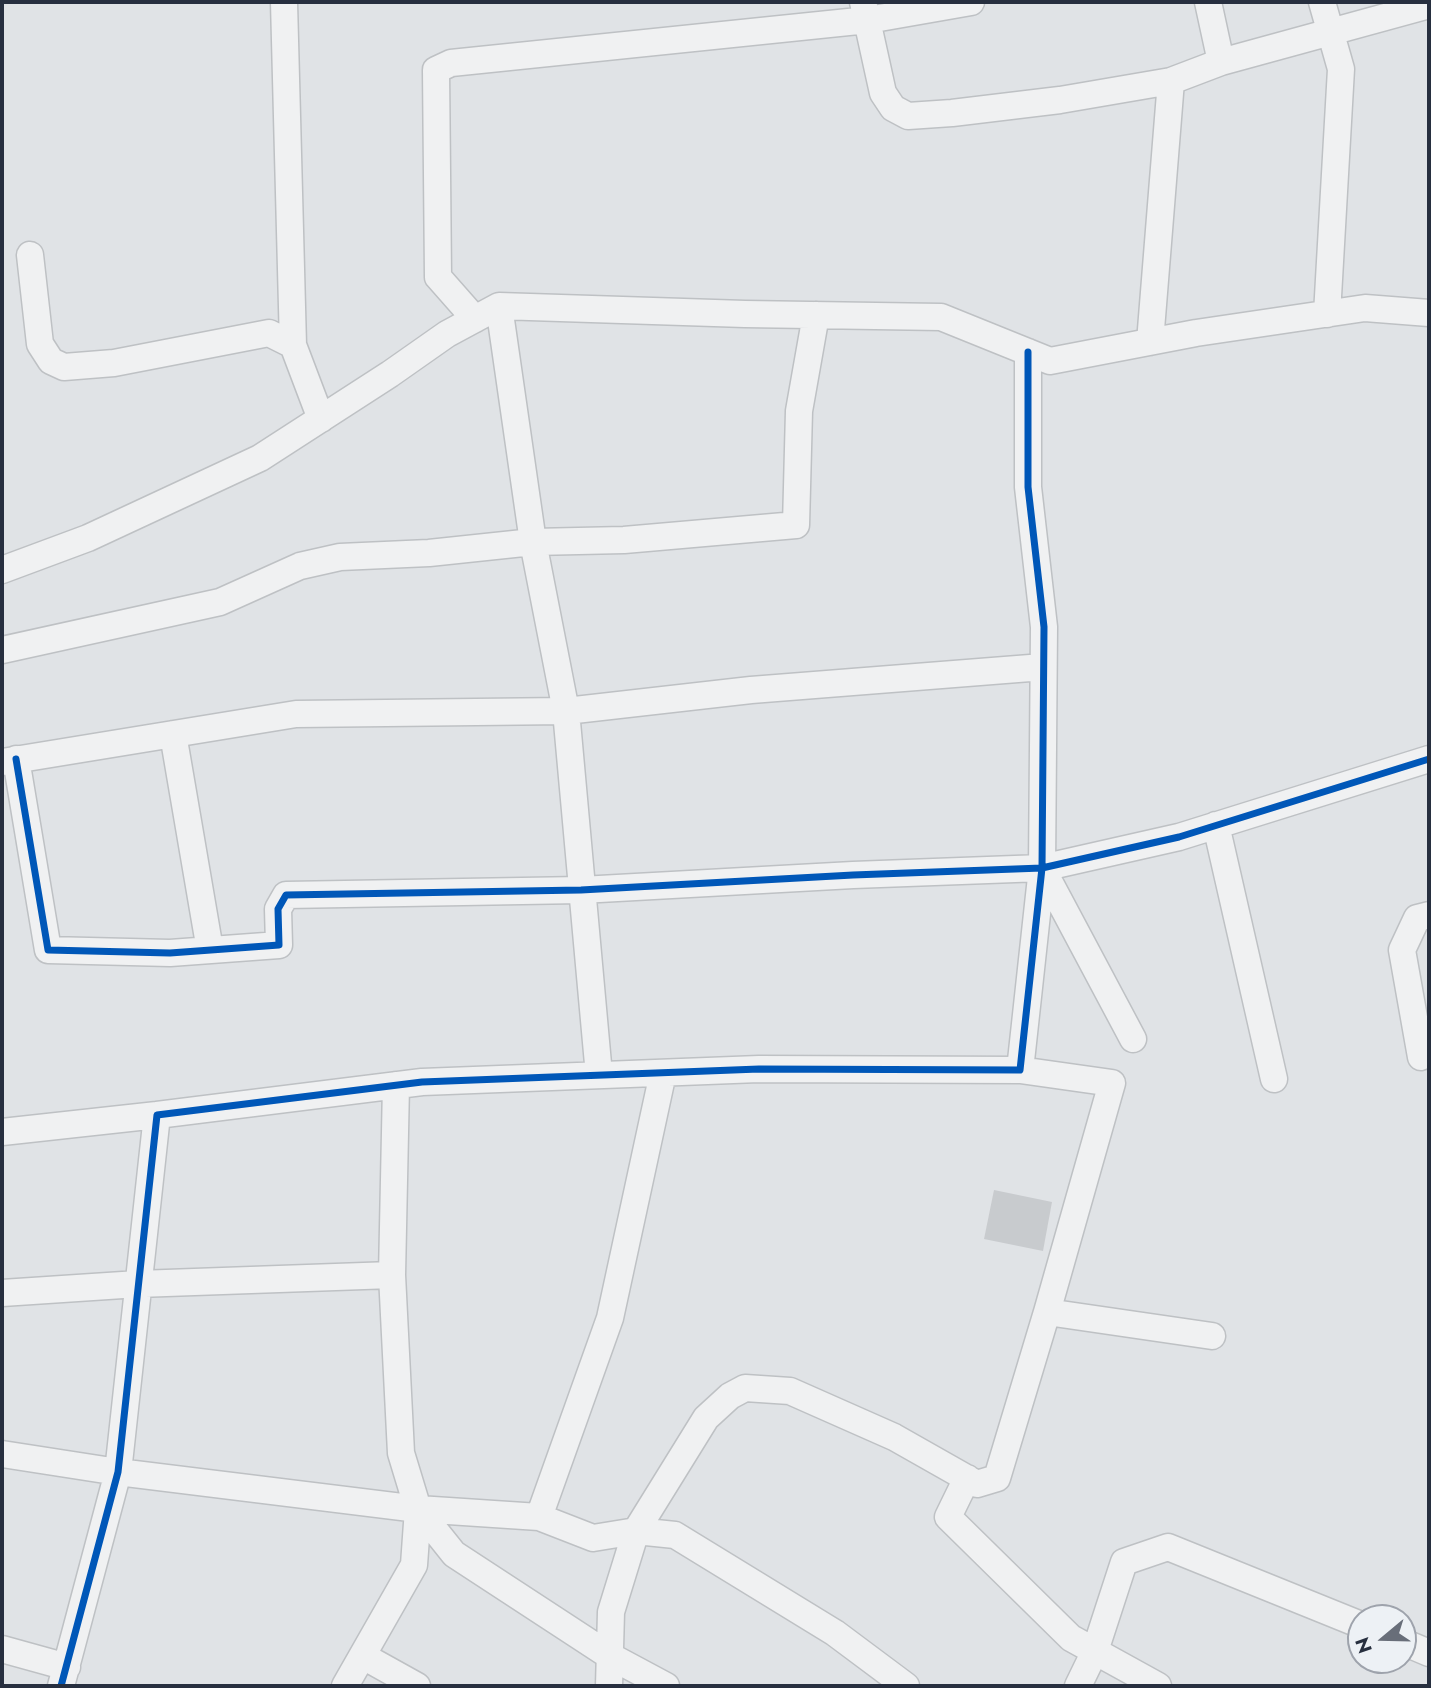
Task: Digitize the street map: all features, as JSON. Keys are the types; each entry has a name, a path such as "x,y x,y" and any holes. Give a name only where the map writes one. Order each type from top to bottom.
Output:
{"street":[{"path":"285,2 293,345 321,419"},
{"path":"475,319 438,278 436,70 451,62 866,11 971,2"},
{"path":"1208,2 1221,62"},
{"path":"1322,2 1341,69 1328,314"},
{"path":"866,11 883,93 892,108 908,116 1060,100 1171,81 1221,62 1429,5"},
{"path":"1150,342 1171,81"},
{"path":"30,255 40,344 51,361 64,367 114,363 269,333 293,345"},
{"path":"499,306 533,542 566,711 599,1075"},
{"path":"2,570 88,538 260,458 447,334 499,306 941,317 1050,361 1196,332 1365,308 1429,313"},
{"path":"2,650 220,603 300,566 340,557 429,553 533,542 624,540 796,525 799,411 816,315"},
{"path":"1020,1070 1042,868 1044,626 1028,487 1028,352"},
{"path":"1043,667 751,690 566,711 296,714 9,760 48,950 170,953 279,944 278,909 286,895 581,890 1042,868 1179,837 1429,759"},
{"path":"173,734 210,950"},
{"path":"1216,825 1274,1079"},
{"path":"1042,868 1133,1039"},
{"path":"1421,1057 1402,950 1417,918 1429,915"},
{"path":"2,1132 422,1082 759,1069 1020,1070 1112,1083 997,1478 977,1484 894,1437 790,1391 745,1388 730,1396 706,1418 636,1531 611,1612 608,1686"},
{"path":"539,1517 610,1318 663,1073"},
{"path":"345,1686 414,1565 418,1509 401,1453 392,1275 396,1085"},
{"path":"2,1649 64,1676 118,1472 157,1115"},
{"path":"2,1293 138,1284 392,1275"},
{"path":"1047,1312 1212,1336"},
{"path":"2,1454 118,1472 418,1509 539,1517 593,1538 636,1531 675,1535 835,1633 906,1686"},
{"path":"967,1478 948,1517 1071,1638 1158,1686"},
{"path":"418,1509 454,1553 610,1656 666,1686"},
{"path":"1078,1686 1095,1651 1124,1562 1168,1547 1347,1619"},
{"path":"363,1656 417,1686"}],"building":[{"path":"994,1190 1052,1202 1043,1251 984,1239"}],"cycle path":[{"path":"61,1686 118,1472 157,1115 422,1082 759,1069 1020,1070 1042,868 1044,627 1028,487 1028,352"},
{"path":"16,759 48,950 170,953 279,945 278,909 286,895 581,890 1042,868 1179,837 1429,759"}]}
